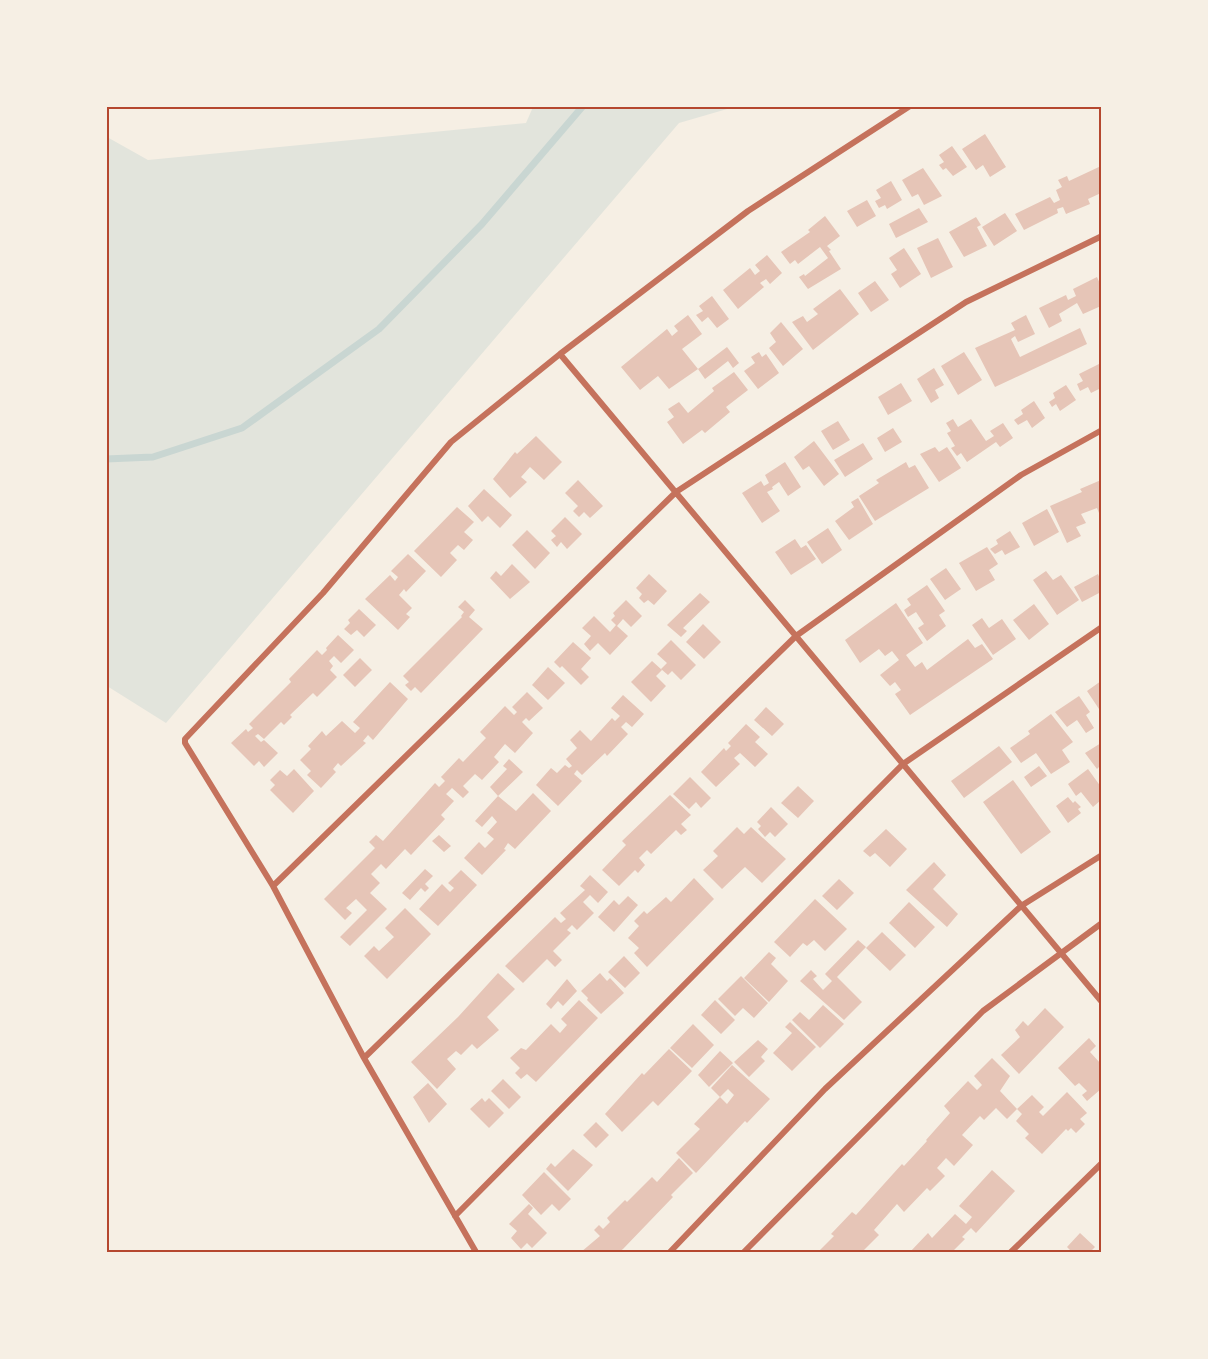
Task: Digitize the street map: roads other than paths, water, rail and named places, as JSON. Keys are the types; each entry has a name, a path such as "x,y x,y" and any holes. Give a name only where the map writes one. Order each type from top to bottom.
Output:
{"street":[{"path":"476,1252 364,1058 273,886 185,743 185,738 322,593 451,442 560,354 748,211 910,106"},
{"path":"273,886 676,492 966,302 1101,236"},
{"path":"560,354 1101,1002"},
{"path":"364,1058 796,636 1021,475 1101,430"},
{"path":"454,1215 903,764 1101,627"},
{"path":"670,1252 825,1089 1021,906 1101,855"},
{"path":"744,1252 983,1011 1101,922"},
{"path":"1011,1252 1101,1163"}],"waterway":[{"path":"106,459 153,457 242,428 379,329 482,224 583,106"}]}
